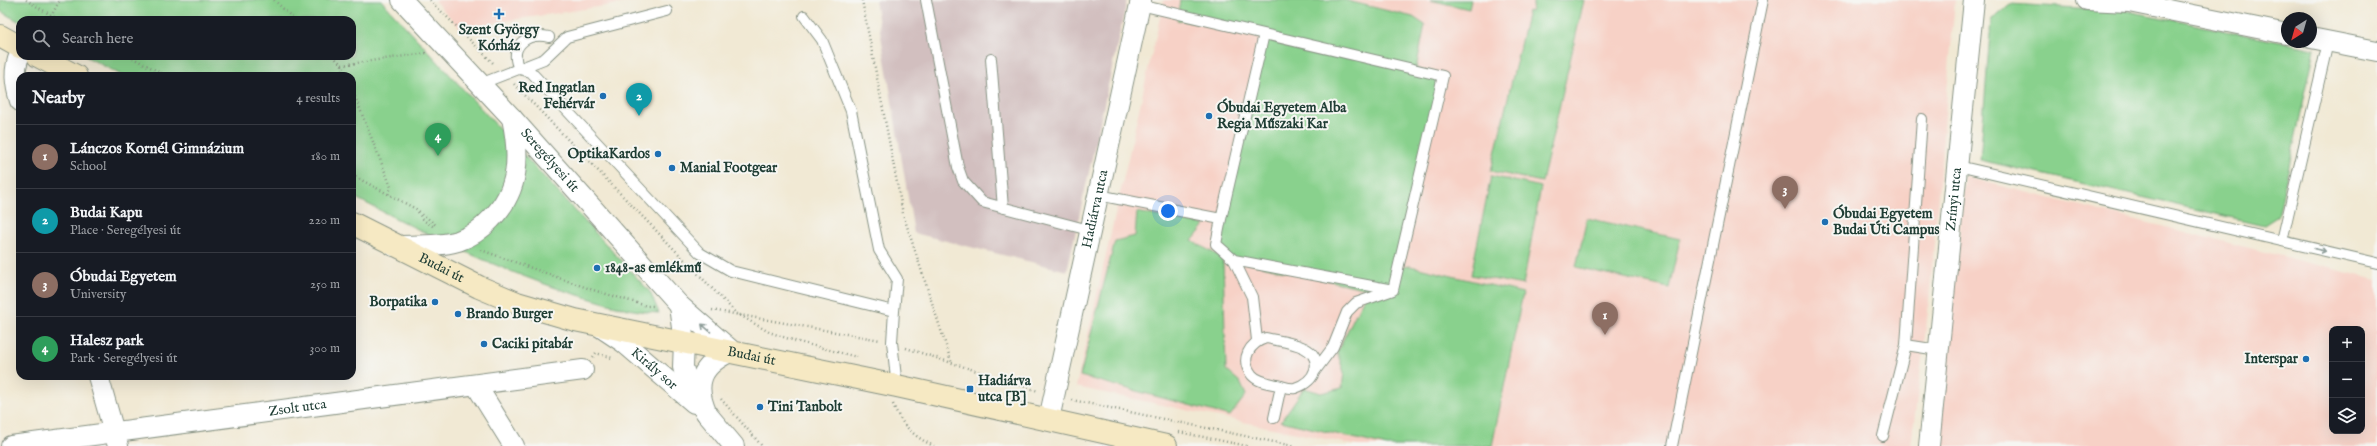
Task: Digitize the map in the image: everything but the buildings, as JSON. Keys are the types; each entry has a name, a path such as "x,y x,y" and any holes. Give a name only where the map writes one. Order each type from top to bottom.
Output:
{"main road":[{"path":"0,36 16,45"},
{"path":"46,60 68,72"},
{"name":"Budai út","path":"356,225 394,246 479,287 517,302 599,326 732,351 894,393 1049,419 1166,446"}],"street":[{"name":"Seregélyesi út","path":"402,0 512,118 679,305 732,351"},
{"name":"Zrínyi utca","path":"1928,446 1974,0"},
{"path":"2087,0 2129,2 2281,33"},
{"name":"Hadiárva utca","path":"1049,419 1089,230 1141,2"},
{"path":"2319,40 2377,51"},
{"path":"16,87 15,65 17,60"},
{"path":"394,246 435,245 457,241 478,231 497,213 506,202 516,176 516,139 512,118"},
{"path":"679,305 684,342"},
{"name":"Király sor","path":"599,326 622,342 707,414"},
{"name":"Király sor","path":"684,342 682,361 685,378 689,389 707,414 734,446"},
{"name":"Király sor","path":"707,414 699,392 703,375 715,360 732,351"},
{"name":"Zsolt utca","path":"12,446 116,439 583,370"},
{"path":"99,380 116,439"},
{"path":"476,385 514,446"}],"lane":[{"path":"926,0 958,167 963,180 982,202 1089,230"},
{"path":"1672,446 1763,0"},
{"path":"1141,2 1264,34 1443,76 1393,290"},
{"path":"480,84 544,59 567,37 667,11"},
{"path":"804,16 822,40 851,111 880,250 897,279 892,342 894,393"},
{"path":"1257,340 1252,297 1234,260 1216,244 1220,219 1264,34"},
{"path":"519,69 516,61 517,50 521,43 527,37 536,35 549,37"},
{"path":"2282,241 2319,40"},
{"path":"990,59 1003,208"},
{"path":"519,69 531,72 700,253 714,263 730,271 894,311"},
{"path":"1883,436 1906,345 1922,119"},
{"path":"1958,166 2377,263"},
{"path":"1098,195 1220,219"},
{"path":"1234,260 1393,290"},
{"path":"1314,373 1316,365 1314,356 1308,349 1266,338 1257,340 1247,351 1246,360 1252,375 1259,380 1292,389 1301,386 1308,381 1314,373 1333,347 1346,312 1356,304 1393,290"},
{"path":"1906,345 1938,350"},
{"path":"1274,418 1281,386"}],"path":[{"path":"26,0 51,16 60,0"},
{"path":"274,0 291,16"},
{"path":"430,0 736,313 892,342 952,364 1054,396 1293,446"},
{"path":"862,0 903,214 952,364"},
{"path":"342,64 421,56 445,46"},
{"path":"137,60 159,72"},
{"path":"338,60 342,64 345,72"},
{"path":"356,99 391,187 388,195 356,177"},
{"path":"894,393 899,419 918,439 934,446"},
{"path":"717,394 762,446"}],"shaded area":[{"name":"Szent György Kórház","path":"434,0 644,0 460,28"},
{"path":"875,0 1127,0 1067,271 914,233"},
{"path":"1164,0 1955,0 1928,312 1911,446 1359,446 1076,387"},
{"path":"1965,177 2377,280 2377,446 1939,446"}],"green space":[{"path":"0,0 381,0 650,292 659,313 614,306 527,277 467,253 356,198 356,72 115,72 93,60 356,60 356,16 16,16 16,20 0,11"},
{"path":"1180,0 1344,0 1413,17 1425,25 1416,69 1443,76 1398,270 1406,265 1523,293 1492,446 1387,446 1281,421 1304,388 1321,393 1342,388 1344,372 1337,352 1368,289 1234,260 1216,244 1263,34 1177,20"},
{"path":"1430,0 1471,0 1469,9"},
{"path":"1534,0 1584,0 1542,182 1491,171 1528,11 1531,12"},
{"path":"2010,4 2128,11 2281,42 2281,48 2315,49 2278,216 2264,225 1980,160 1991,20"},
{"path":"1491,176 1541,187 1523,285 1471,275"},
{"path":"1137,212 1205,225 1192,241 1223,258 1226,370 1240,382 1246,395 1230,416 1080,376 1115,241 1135,236"},
{"path":"1587,218 1680,239 1669,288 1576,267"}],"place":[{"name":"Szent György Kórház","path":"499,14"},
{"name":"Red Ingatlan Fehérvár","path":"603,96"},
{"name":"Budai Kapu","path":"639,116"},
{"name":"Óbudai Egyetem Alba Regia Műszaki Kar","path":"1209,116"},
{"name":"OptikaKardos","path":"658,154"},
{"name":"Halesz park","path":"438,156"},
{"name":"Manial Footgear","path":"672,168"},
{"name":"Óbudai Egyetem","path":"1785,209"},
{"name":"Óbudai Egyetem Budai Úti Campus","path":"1825,222"},
{"name":"1848-as emlékmű","path":"597,268"},
{"name":"Borpatika","path":"435,302"},
{"name":"Brando Burger","path":"458,314"},
{"name":"Lánczos Kornél Gimnázium","path":"1605,335"},
{"name":"Caciki pitabár","path":"484,344"},
{"name":"Interspar","path":"2306,359"},
{"name":"Hadiárva utca [B]","path":"970,389"},
{"name":"Tini Tanbolt","path":"760,407"}]}
